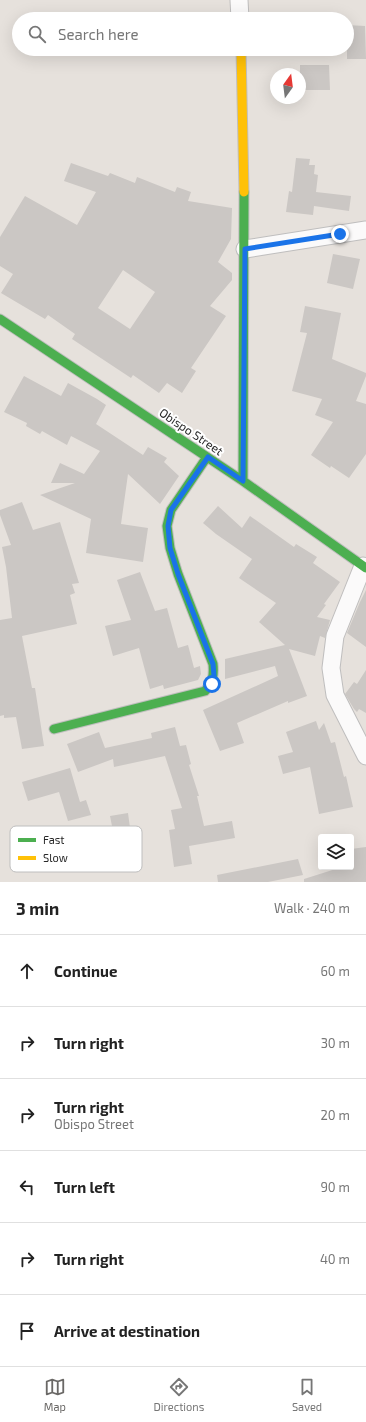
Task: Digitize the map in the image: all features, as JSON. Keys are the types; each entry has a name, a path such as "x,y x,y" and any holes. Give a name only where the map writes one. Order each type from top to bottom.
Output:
{"street":[{"path":"239,0 240,12"},
{"path":"241,56 245,249 243,481"},
{"path":"245,249 366,230"},
{"name":"Obispo Street","path":"0,319 208,457 364,567"},
{"path":"54,729 205,691 212,684 214,676 213,664 178,574 170,548 168,526 171,510 208,457"},
{"path":"364,567 335,636 331,668 335,695 366,756"}],"building":[{"path":"354,25 365,26 366,59 347,59 347,56 354,56"},
{"path":"300,65 329,65 330,90 306,90 306,68 300,68"},
{"path":"296,158 310,159 309,165 315,165 314,174 318,175 316,192 351,196 349,211 314,206 313,215 286,212 289,191 292,192"},
{"path":"71,163 108,176 110,173 135,183 137,177 175,192 177,187 191,192 188,201 232,208 231,239 218,262 232,273 232,280 210,306 226,316 191,368 196,371 182,393 167,383 159,393 133,375 131,378 72,339 75,334 48,315 45,319 1,293 13,274 0,266 0,237 25,196 77,225 96,192 64,181","holes":["123,270 155,292 130,329 98,308"]},
{"path":"333,254 360,259 353,289 327,283"},
{"path":"305,306 341,313 332,359 366,373 356,401 366,404 366,454 349,478 331,466 330,468 311,455 333,422 315,415 322,399 292,391 307,333 300,332"},
{"path":"24,376 61,396 68,383 97,399 106,405 96,424 143,455 148,447 167,458 164,462 179,476 160,504 128,474 121,524 148,528 143,562 86,553 91,519 40,495 75,483 51,483 60,463 84,474 100,451 71,436 67,445 42,431 40,434 26,426 27,423 4,412"},
{"path":"22,502 33,530 60,522 79,583 72,584 75,593 70,595 77,624 22,636 32,688 35,688 44,746 22,749 16,717 4,718 4,715 0,716 0,620 12,618 2,547 11,545 0,515 0,510"},
{"path":"218,506 242,528 250,516 294,547 296,544 317,557 313,563 340,582 324,604 326,605 317,617 330,620 325,638 320,636 315,656 289,649 307,696 288,703 288,701 237,723 244,743 220,751 203,710 278,676 275,666 225,679 225,659 285,645 259,622 276,603 239,578 252,559 203,523"},
{"path":"140,572 155,611 167,608 178,648 188,645 194,668 200,666 201,674 198,680 164,689 163,685 150,689 139,648 113,656 105,626 131,620 117,580"},
{"path":"366,590 366,647 347,633"},
{"path":"366,670 366,713 359,709 357,712 345,694 354,682 357,684"},
{"path":"316,721 319,730 324,723 331,743 335,742 344,777 346,776 353,807 319,814 310,767 283,774 278,756 293,752 286,732"},
{"path":"175,727 180,746 186,745 191,764 189,765 199,796 197,796 204,826 232,821 235,838 189,846 192,864 174,867 169,830 175,829 171,810 182,808 165,756 114,767 113,759 78,772 67,744 99,732 105,748 152,738 151,733"},
{"path":"70,768 80,802 86,800 91,815 68,821 59,792 28,801 22,782"},
{"path":"128,813 130,826 112,826 110,816"},
{"path":"366,847 366,882 304,882 304,879 332,870 354,870 354,849"},
{"path":"298,859 303,875 268,882 218,882 217,875"}],"traffic: fast":[{"path":"243,481 244,192"},
{"path":"0,319 243,481 366,568"},
{"path":"54,729 205,691 210,685 213,675 213,664 178,574 170,548 167,526 171,510 207,457"}],"traffic: slow":[{"path":"241,56 244,192"}],"route":[{"path":"212,684 214,676 213,664 178,574 170,548 168,526 171,510 208,457 243,481 245,249 340,234"}]}
